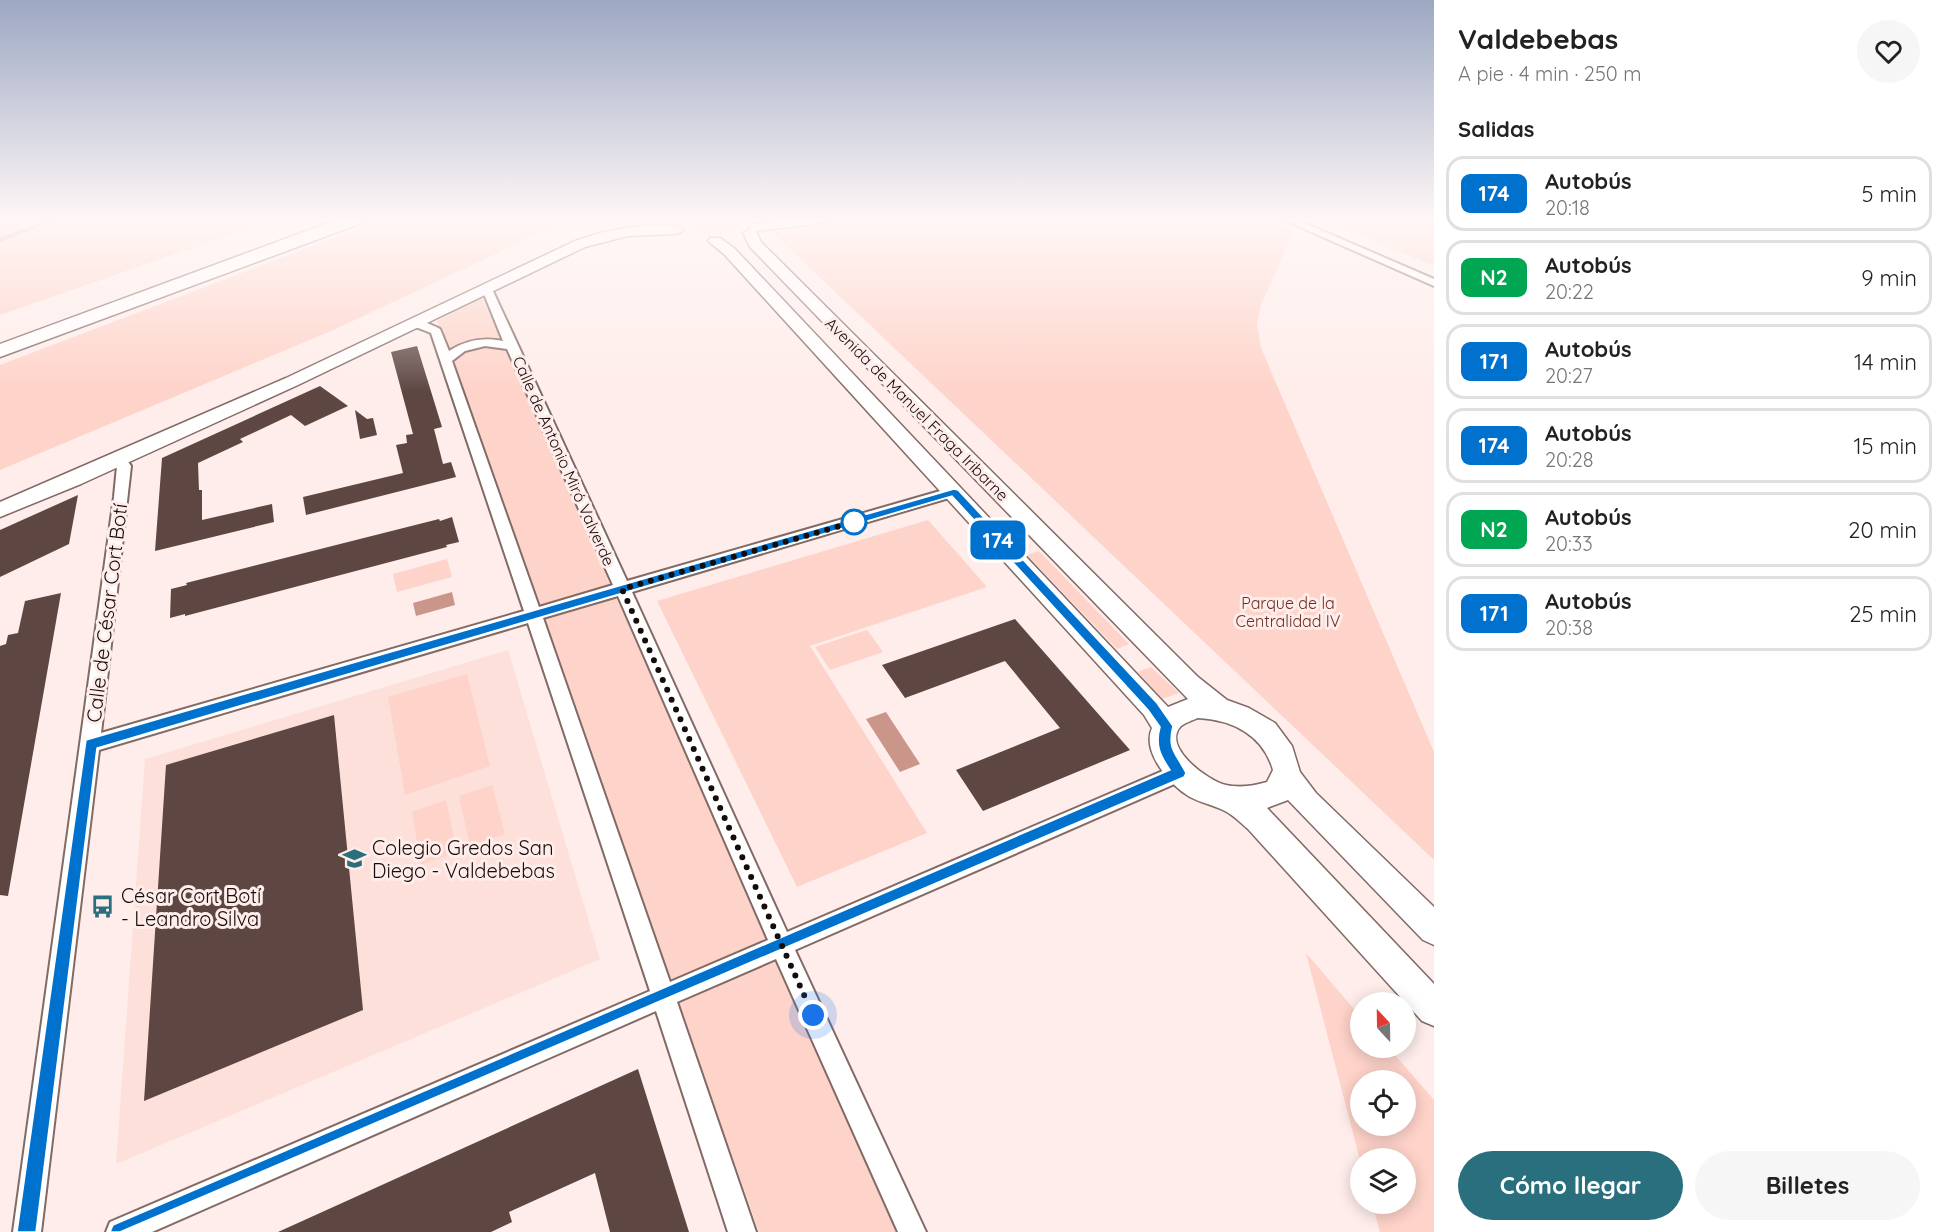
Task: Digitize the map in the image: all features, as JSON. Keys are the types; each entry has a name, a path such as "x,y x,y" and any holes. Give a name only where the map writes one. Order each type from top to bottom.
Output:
{"highway":[{"path":"134,282 149,276"},
{"path":"0,351 201,276"}],"street":[{"path":"0,493 346,343 485,276"},
{"path":"0,510 119,459 515,276"},
{"name":"Avenida de Manuel Fraga Iribarne","path":"753,276 1153,706 1166,726"},
{"name":"Avenida de Manuel Fraga Iribarne","path":"787,276 1189,684 1217,707"},
{"path":"1419,276 1434,283"},
{"name":"Calle de Antonio Miró Valverde","path":"487,290 912,1232"},
{"path":"414,324 436,331 742,1232"},
{"name":"Calle de Antonio Miró Valverde","path":"446,360 454,352 480,342 491,341 512,347"},
{"name":"Calle de César Cort Botí","path":"27,1232 121,497 124,466 119,459"},
{"path":"91,744 954,492"},
{"path":"1217,707 1245,718 1259,726 1272,738 1285,759 1286,776 1278,792 1255,802 1233,800 1209,792 1179,773 1165,751 1163,740 1166,726 1182,710 1217,707"},
{"path":"120,1232 1179,773"},
{"path":"1286,776 1306,802 1434,929"},
{"path":"1233,800 1257,819 1434,1009"}],"shaded area":[{"path":"452,592 455,605 416,616 413,603"},
{"name":"Colegio Gredos San Diego - Valdebebas","path":"508,650 600,959 116,1164 145,759"},
{"path":"886,712 920,764 900,772 866,719"}],"green space":[{"path":"0,276 111,276 0,315"},
{"path":"232,276 448,276 331,331 0,470 0,365"},
{"name":"Parque de la Centralidad IV","path":"819,276 1274,276 1261,305 1257,324 1261,348 1434,752 1434,860"},
{"path":"482,298 900,1232 759,1232 437,321"},
{"path":"928,520 987,587 810,646 927,833 797,887 657,601"},
{"path":"1039,551 1129,644 1117,649 1027,555"},
{"path":"447,559 452,577 397,592 393,574"},
{"path":"867,630 883,652 830,670 815,647"},
{"path":"1151,667 1179,693 1162,699 1138,672"},
{"path":"467,674 490,766 405,795 388,697"},
{"path":"492,785 505,834 470,846 459,796"},
{"path":"446,800 457,852 421,865 412,812"},
{"path":"1306,953 1350,1004 1350,1058 1398,1058 1408,1070 1350,1070 1350,1122"},
{"path":"1416,1079 1434,1100 1434,1232 1380,1232 1375,1214 1416,1214 1416,1148 1357,1148 1354,1136 1416,1136"}],"building":[{"path":"417,346 442,427 434,429 443,464 451,462 456,477 306,515 303,497 403,473 396,445 407,443 406,435 413,434 391,352"},
{"path":"320,386 348,406 305,426 291,415 240,439 243,442 198,463 199,490 202,490 202,520 272,504 274,522 155,551 162,458"},
{"path":"355,410 367,419 373,418 377,435 360,439"},
{"path":"78,495 69,544 0,577 0,530"},
{"path":"452,517 459,542 446,545 447,547 170,618 171,589 187,585 186,583"},
{"path":"61,593 8,896 0,895 0,646 6,644 8,635 18,633 25,601"},
{"path":"1015,619 1130,750 983,811 956,770 1060,728 1005,661 905,698 882,665"},
{"path":"334,715 363,1010 144,1101 166,765"},
{"path":"638,1069 689,1232 610,1232 595,1173 509,1212 512,1222 491,1232 278,1232"}],"bus line":[{"name":"174","path":"27,1232 91,744 954,492 1153,706 1166,726 1163,740 1165,751 1179,773 120,1232"}],"place":[{"name":"Colegio Gredos San Diego - Valdebebas","path":"354,859"},
{"name":"César Cort Botí - Leandro Silva","path":"103,907"}],"route":[{"path":"813,1015 689,734 622,589 854,522"}]}
